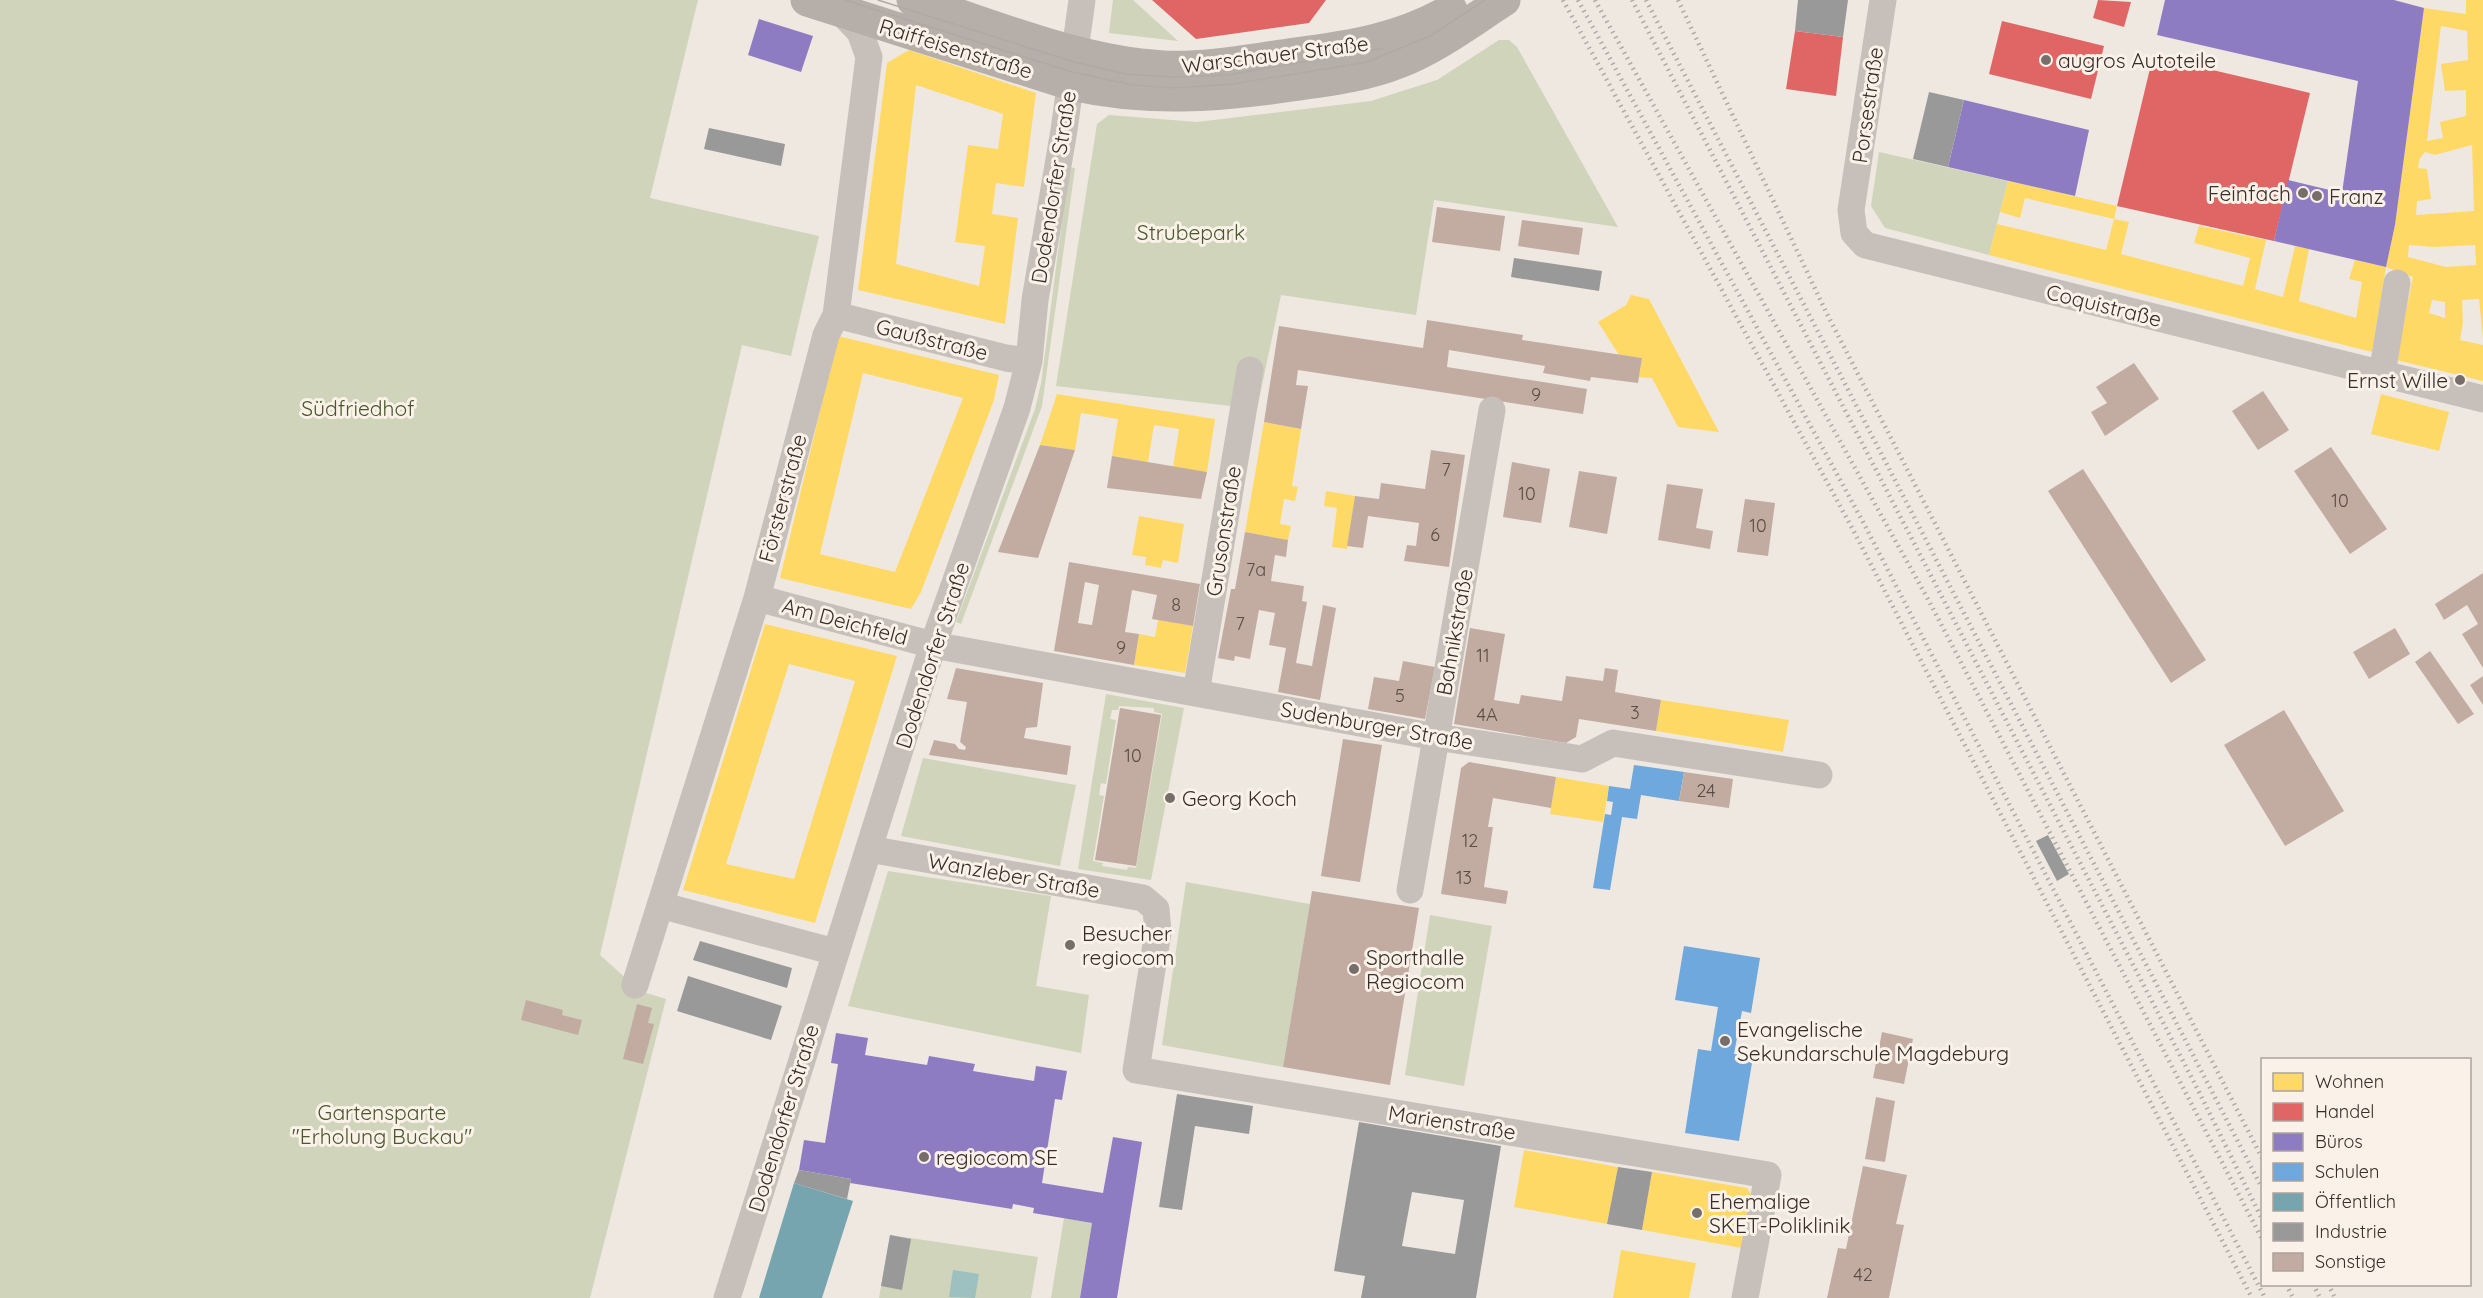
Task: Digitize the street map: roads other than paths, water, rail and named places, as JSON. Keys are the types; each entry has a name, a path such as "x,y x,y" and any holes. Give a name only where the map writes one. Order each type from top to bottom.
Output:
{"main road":[{"name":"Raiffeisenstraße","path":"807,0 844,5 1073,68"},
{"name":"Raiffeisenstraße","path":"913,0 1073,68"},
{"name":"Warschauer Straße","path":"1073,68 1112,60 1163,66 1224,64 1385,40 1414,30 1468,0"},
{"name":"Warschauer Straße","path":"1073,68 1109,93 1196,97 1336,79 1399,62 1437,43 1504,0"}],"street":[{"name":"Dodendorfer Straße","path":"727,1298 933,645 1017,408 1029,361 1035,300 1082,0"},
{"name":"Porsestraße","path":"1851,210 1882,0"},
{"name":"Försterstraße","path":"635,985 757,597 826,335 836,315 870,57 860,32 844,5"},
{"name":"Coquistraße","path":"1851,210 1854,233 1865,245 1873,248 2483,399"},
{"path":"2382,374 2397,283"},
{"name":"Gaußstraße","path":"836,315 1006,358 1029,361"},
{"name":"Grusonstraße","path":"1196,693 1250,370"},
{"name":"Bahnikstraße","path":"1410,890 1492,410"},
{"name":"Am Deichfeld","path":"757,597 933,645"},
{"name":"Sudenburger Straße","path":"933,645 1101,678 1436,737 1582,759 1613,743 1819,775"},
{"name":"Wanzleber Straße","path":"869,849 1143,898 1156,909 1158,932 1136,1070"},
{"path":"660,906 835,952"},
{"name":"Marienstraße","path":"1136,1070 1768,1175 1745,1298"}],"water":[{"path":"953,1270 979,1274 975,1298 949,1297"}],"tram line":[{"path":"845,0 1072,72 1133,85 1172,88 1233,84 1367,62 1430,36 1485,0"},
{"path":"878,0 1074,62 1126,74 1172,77 1227,75 1384,48"}],"railway":[{"path":"1563,0 1851,526 2252,1298"},
{"path":"1578,0 1862,520 2265,1298"},
{"path":"1595,0 1930,603 2261,1237"},
{"path":"1632,0 2197,1088 2261,1217"},
{"path":"1646,0 2261,1186"},
{"path":"1678,0 1827,314 2261,1156"},
{"path":"2287,1286 2293,1298"},
{"path":"2314,1286 2320,1298"},
{"path":"2329,1286 2335,1298"}],"place":[{"name":"augros Autoteile","path":"2046,60"},
{"name":"Feinfach","path":"2303,193"},
{"name":"Franz","path":"2317,196"},
{"name":"Ernst Wille","path":"2460,380"},
{"name":"Georg Koch","path":"1170,798"},
{"name":"Besucher regiocom","path":"1070,945"},
{"name":"Sporthalle Regiocom","path":"1354,969"},
{"name":"Evangelische Sekundarschule Magdeburg","path":"1725,1041"},
{"name":"regiocom SE","path":"924,1157"},
{"name":"Ehemalige SKET-Poliklinik","path":"1697,1213"}],"park label":[{"name":"Strubepark","path":"1191,232"},
{"name":"Südfriedhof","path":"358,408"},
{"name":"Gartensparte \"Erholung Buckau\"","path":"382,1124"}]}
